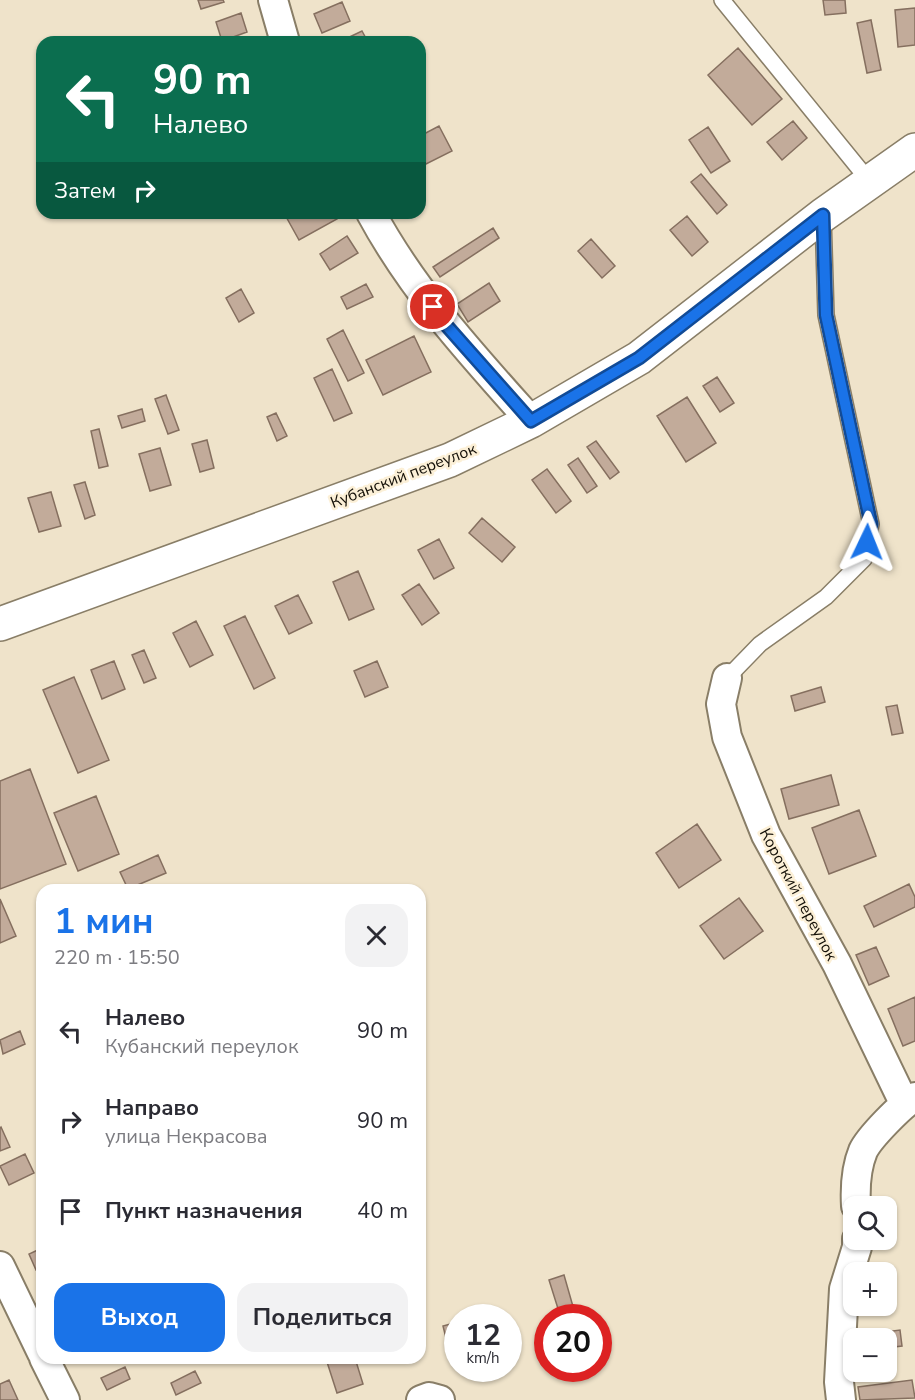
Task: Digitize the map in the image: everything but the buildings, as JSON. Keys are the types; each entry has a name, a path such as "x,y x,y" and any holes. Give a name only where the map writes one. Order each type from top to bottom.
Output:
{"street":[{"path":"273,0 283,36"},
{"name":"Кубанский переулок","path":"0,624 450,460 531,421 639,358 823,215 915,150"},
{"path":"374,219 382,234 446,325 531,421"},
{"name":"Короткий переулок","path":"727,678 721,704 727,737 766,835 909,1100 863,1150 855,1185 856,1196"},
{"path":"841,1400 839,1382 844,1289 856,1250"},
{"path":"0,1266 36,1341"},
{"path":"47,1364 65,1400"},
{"path":"421,1400 429,1398 440,1400"}],"lane":[{"path":"722,0 870,182"},
{"path":"727,678 760,644 825,597 864,559 871,524 826,315 823,215"}],"route":[{"path":"433,307 446,325 531,421 639,358 823,215 826,315 871,524 867,542"}]}
